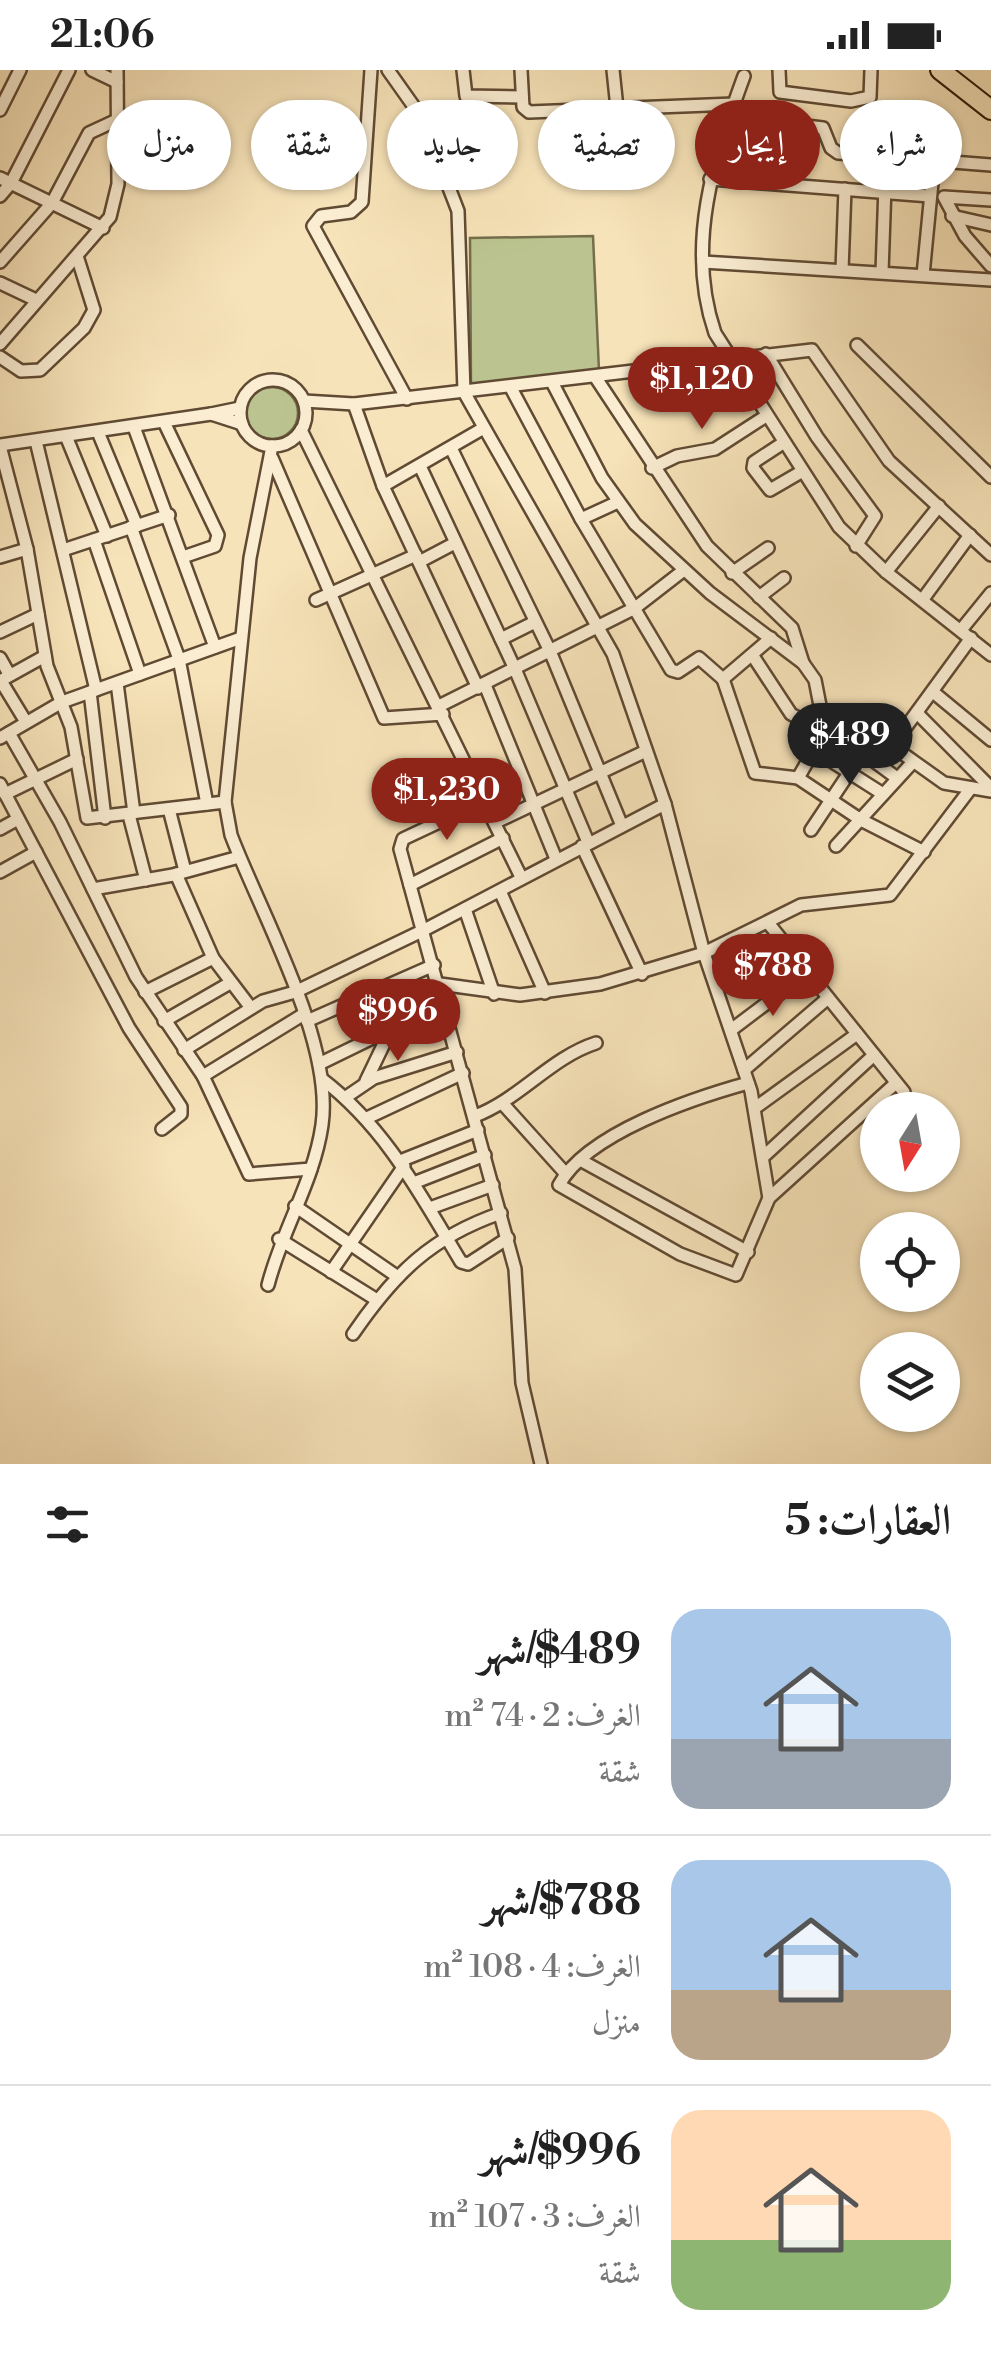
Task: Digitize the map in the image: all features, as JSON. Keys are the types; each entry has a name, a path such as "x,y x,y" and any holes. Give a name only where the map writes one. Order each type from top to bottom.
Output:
{"main road":[{"path":"940,70 991,110"},
{"path":"954,70 991,98"}],"street":[{"path":"0,110 20,70"},
{"path":"0,196 69,70"},
{"path":"92,70 117,76"},
{"path":"371,70 362,202 351,212 321,216 313,226 407,398"},
{"path":"388,70 422,118 455,198 461,227 464,392 482,429 600,626 665,804 704,953 746,1077 755,1108 769,1198"},
{"path":"463,70 466,96 522,97"},
{"path":"521,70 522,97 529,112 538,112"},
{"path":"614,70 617,100"},
{"path":"779,70 780,92 860,101 871,94 871,70"},
{"path":"736,100 746,72"},
{"path":"0,262 52,203 89,133 107,125"},
{"path":"820,127 834,151 840,152"},
{"path":"962,163 991,165"},
{"path":"6,180 103,228"},
{"path":"0,344 103,228 116,190"},
{"path":"709,190 704,298 714,332 729,357 801,472 856,546 989,649"},
{"path":"842,270 845,190"},
{"path":"858,190 930,196"},
{"path":"922,274 931,190"},
{"path":"882,272 885,192"},
{"path":"991,200 944,197 952,216 991,266"},
{"path":"952,216 991,225"},
{"path":"0,357 21,371 40,370 92,318 94,301 77,256"},
{"path":"703,262 991,280"},
{"path":"0,283 36,300"},
{"path":"857,344 991,476"},
{"path":"684,570 635,608 442,710 384,718 272,452 254,440 242,424 240,408 248,390 268,380 290,384 304,400 335,406 812,350 888,461 991,556"},
{"path":"766,354 810,426 875,516 856,546"},
{"path":"596,378 707,546 792,628 803,663 821,697 820,730 798,778"},
{"path":"552,382 618,502 684,570 803,663"},
{"path":"510,386 671,670 678,672 699,658 723,679 755,773 798,778 861,820 924,852"},
{"path":"304,400 303,426 372,576 442,710 521,877"},
{"path":"354,404 383,486 481,686 556,859"},
{"path":"268,1285 280,1240 310,1169 322,1126 322,1079 305,1018 239,856 225,802 250,558 272,452 335,406"},
{"path":"225,802 87,818 77,759 45,656 27,549 6,495 0,446 240,408"},
{"path":"210,414 242,424"},
{"path":"652,468 676,456 715,449 766,416"},
{"path":"164,422 218,535 215,546 183,557"},
{"path":"134,427 215,646"},
{"path":"383,486 482,429"},
{"path":"98,432 179,659 207,804"},
{"path":"66,436 101,538 140,674"},
{"path":"36,441 93,691 105,818"},
{"path":"783,444 754,462 752,468 770,490 801,472"},
{"path":"451,448 550,651 622,826"},
{"path":"420,466 515,669 642,974"},
{"path":"582,519 618,502"},
{"path":"886,572 939,506"},
{"path":"62,550 169,515"},
{"path":"923,599 970,535"},
{"path":"316,600 455,542"},
{"path":"732,573 768,548"},
{"path":"0,556 27,549"},
{"path":"759,597 784,578"},
{"path":"892,746 933,692 991,593"},
{"path":"0,632 38,614"},
{"path":"501,639 535,622"},
{"path":"241,638 62,702 5,735 36,780 146,992 204,1076 251,1175 310,1169"},
{"path":"723,679 771,638"},
{"path":"3,678 45,656"},
{"path":"752,656 791,714 820,730"},
{"path":"0,658 3,678 26,722"},
{"path":"117,683 131,814 146,880"},
{"path":"933,692 991,740"},
{"path":"918,714 991,790"},
{"path":"811,830 873,737 950,786 991,790"},
{"path":"814,750 883,794"},
{"path":"496,822 646,751"},
{"path":"862,753 898,778"},
{"path":"77,759 36,780 2,789 128,1028 181,1107 181,1114 162,1129"},
{"path":"836,846 912,763"},
{"path":"478,783 446,816 400,842 508,1238 516,1281 522,1383 542,1464"},
{"path":"440,984 494,994 545,993 642,974 704,953 769,924 792,909 814,902 890,895 971,788"},
{"path":"184,1050 251,1008 295,992 424,930 665,804"},
{"path":"169,810 180,873 213,958 251,1008"},
{"path":"0,828 18,819"},
{"path":"410,885 503,838"},
{"path":"0,872 36,852"},
{"path":"93,888 180,873 239,856"},
{"path":"500,890 545,993"},
{"path":"465,909 494,994"},
{"path":"769,924 900,1088 769,1198 739,1274 726,1274 560,1187 566,1174 582,1160 666,1108 746,1077 828,998"},
{"path":"146,992 213,958"},
{"path":"204,1076 305,1018 434,965"},
{"path":"731,1030 808,972"},
{"path":"164,1021 230,983"},
{"path":"319,1064 444,1004"},
{"path":"366,1081 391,1030"},
{"path":"755,1108 857,1034"},
{"path":"474,1116 504,1104 570,1053 596,1043"},
{"path":"346,1097 366,1081 457,1052"},
{"path":"762,1157 874,1055"},
{"path":"368,1118 463,1073"},
{"path":"322,1079 368,1118 416,1182 466,1264 508,1238"},
{"path":"504,1104 566,1174"},
{"path":"332,1272 402,1163 478,1130"},
{"path":"416,1182 485,1155"},
{"path":"582,1160 748,1252"},
{"path":"430,1208 493,1185"},
{"path":"295,1206 398,1276"},
{"path":"353,1334 398,1276 445,1235 500,1213"},
{"path":"280,1240 378,1300"}],"green space":[{"path":"593,236 599,371 471,384 470,238"},
{"path":"272,387 291,394 298,413 291,432 272,439 253,432 246,413 253,394"}]}
